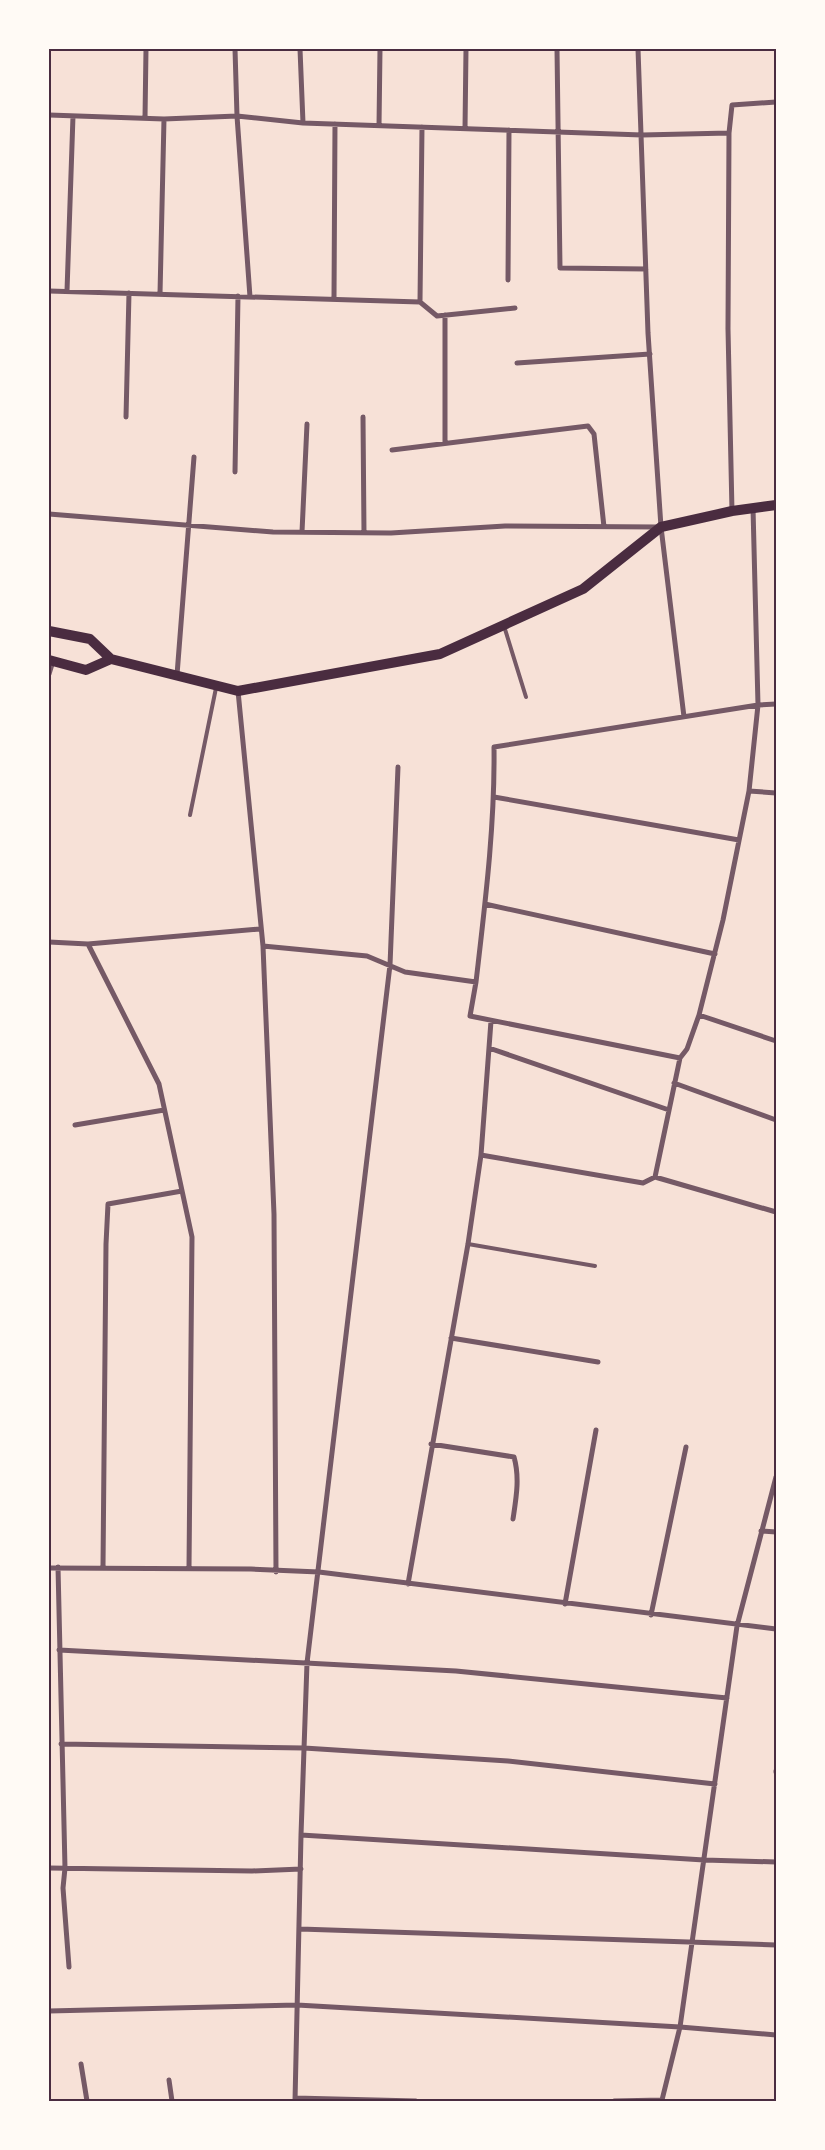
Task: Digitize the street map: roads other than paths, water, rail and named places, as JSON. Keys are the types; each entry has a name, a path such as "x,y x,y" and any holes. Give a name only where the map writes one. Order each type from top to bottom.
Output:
{"main road":[{"path":"49,631 90,639 111,660 238,691 440,654 583,589 662,527 732,511 776,505"},
{"path":"51,660 86,670 111,660"}],"street":[{"path":"145,118 146,49"},
{"path":"235,49 237,116 250,297"},
{"path":"300,49 303,123"},
{"path":"379,126 380,49"},
{"path":"465,129 466,49"},
{"path":"557,49 560,268 646,269"},
{"path":"638,49 650,354 662,527 684,717"},
{"path":"732,511 728,329 729,133 732,105 776,102"},
{"path":"49,115 164,119 237,116 303,123 642,135 729,133"},
{"path":"68,291 73,116"},
{"path":"160,294 164,119"},
{"path":"334,299 335,124"},
{"path":"420,302 422,127"},
{"path":"508,280 509,130"},
{"path":"49,291 420,302 437,316 515,308"},
{"path":"126,417 129,293"},
{"path":"235,472 238,296"},
{"path":"445,315 445,444"},
{"path":"518,363 650,354"},
{"path":"363,417 364,533"},
{"path":"302,532 308,424"},
{"path":"392,450 588,426 594,434 604,527"},
{"path":"177,676 194,457"},
{"path":"656,1177 680,1058 686,1049 700,1015 715,954 749,791 758,705 753,508"},
{"path":"49,514 273,532 364,533 505,526 662,527"},
{"path":"49,674 51,660"},
{"path":"238,691 263,946 274,1214 276,1572"},
{"path":"680,1058 491,1022 470,1016 486,904 494,798 494,747 758,705 776,704"},
{"path":"398,766 390,965 307,1663 295,2099 416,2101"},
{"path":"749,791 776,793"},
{"path":"494,798 738,840"},
{"path":"486,904 715,954"},
{"path":"49,942 88,944 260,929"},
{"path":"88,944 159,1084 192,1237 189,1568"},
{"path":"263,946 367,956 405,972 476,982"},
{"path":"700,1015 776,1041"},
{"path":"408,1584 431,1444 468,1244 481,1155 491,1022"},
{"path":"489,1048 669,1110"},
{"path":"674,1083 776,1120"},
{"path":"75,1125 164,1110"},
{"path":"481,1155 643,1183 656,1177 776,1212"},
{"path":"103,1567 108,1204 182,1190"},
{"path":"452,1338 598,1362"},
{"path":"565,1604 596,1430"},
{"path":"431,1444 514,1457 517,1490 513,1520"},
{"path":"651,1614 686,1447"},
{"path":"614,2101 662,2101 680,2028 737,1626 776,1477"},
{"path":"761,1530 776,1532"},
{"path":"58,1567 65,1868 63,1888 69,1967"},
{"path":"49,1568 189,1568 319,1572 737,1626 776,1629"},
{"path":"59,1650 456,1671 727,1698"},
{"path":"61,1744 304,1748 508,1760 715,1784"},
{"path":"301,1836 704,1860 776,1862"},
{"path":"49,1868 252,1871 301,1869"},
{"path":"300,1929 776,1945"},
{"path":"49,2011 297,2005 776,2035"},
{"path":"81,2064 87,2101"},
{"path":"170,2080 172,2101"}],"lane":[{"path":"504,626 526,697"},
{"path":"190,815 217,686"},
{"path":"468,1244 595,1266"}]}
